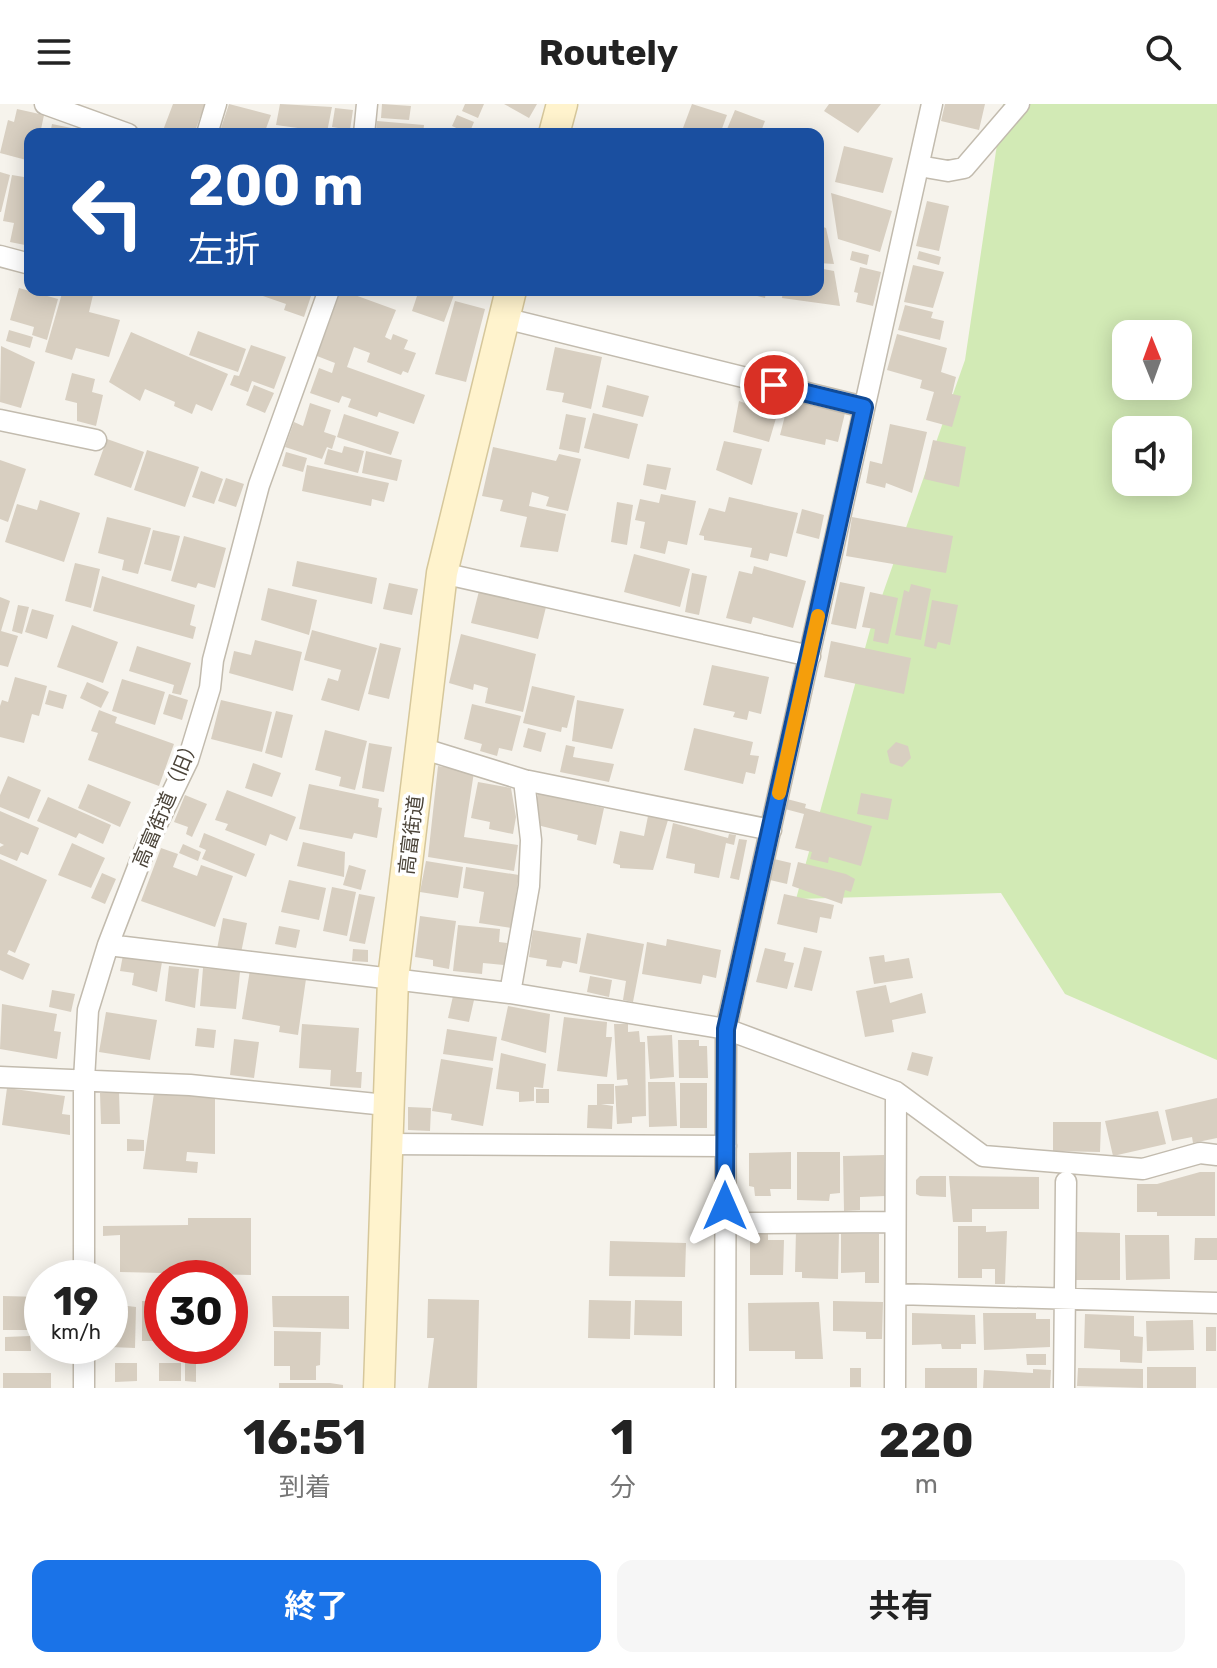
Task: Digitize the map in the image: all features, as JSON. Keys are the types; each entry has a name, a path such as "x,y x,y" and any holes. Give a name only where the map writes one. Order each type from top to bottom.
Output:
{"street":[{"path":"45,104 111,128"},
{"path":"209,128 216,104"},
{"path":"365,128 367,104"},
{"path":"556,128 562,104"},
{"path":"725,1388 726,1029 932,104"},
{"path":"919,166 948,171 964,168 1019,104"},
{"path":"0,256 24,262"},
{"name":"高富街道（旧）","path":"84,1260 84,1080 88,1010 108,945 145,849 188,760 210,688 213,660 259,485 327,296"},
{"path":"508,304 864,407"},
{"name":"高富街道","path":"379,1388 386,1105 393,979 442,573 508,304"},
{"path":"0,420 96,440"},
{"path":"442,573 810,656"},
{"path":"421,748 524,780 771,830"},
{"path":"510,993 529,886 531,840 524,780"},
{"path":"108,945 510,993 726,1029 896,1092 983,1156 1143,1169 1200,1153 1217,1155"},
{"path":"0,1077 190,1085 386,1105"},
{"path":"895,1388 896,1092"},
{"path":"386,1144 726,1146"},
{"path":"1064,1388 1066,1182"},
{"path":"747,1223 895,1222"},
{"path":"896,1294 1217,1303"},
{"path":"84,1364 84,1388"}],"green space":[{"path":"1003,104 1217,104 1217,1060 1065,994 1001,893 796,899 870,630 965,360"}],"building":[{"path":"173,104 205,104 196,128 164,128"},
{"path":"229,104 271,115 266,128 221,128"},
{"path":"280,104 332,107 328,128 276,125"},
{"path":"382,104 411,106 409,120 381,118"},
{"path":"465,104 484,104 478,118 462,111"},
{"path":"504,104 537,104 529,118"},
{"path":"692,104 727,115 722,128 683,128"},
{"path":"829,104 881,104 858,133 824,111"},
{"path":"945,104 985,104 979,130 941,121"},
{"path":"335,108 353,110 350,128 332,127"},
{"path":"17,109 44,115 41,128 24,128 24,159 0,153 8,120 14,122"},
{"path":"735,110 765,121 762,128 728,128"},
{"path":"457,115 474,122 472,128 452,126"},
{"path":"377,121 424,125 424,128 376,128"},
{"path":"52,124 71,128 51,128"},
{"path":"844,146 893,158 883,193 835,182"},
{"path":"0,172 10,175 1,212 0,212"},
{"path":"12,175 24,177 24,245 10,242 14,223 3,221"},
{"path":"831,193 892,211 880,252 838,239"},
{"path":"927,201 949,206 939,251 916,246"},
{"path":"824,227 826,228 834,264 824,263"},
{"path":"852,251 869,255 867,265 850,260"},
{"path":"919,251 941,257 939,265 917,259"},
{"path":"913,265 944,272 933,308 904,302"},
{"path":"860,267 881,272 873,306 856,302 858,293 854,292"},
{"path":"824,269 834,271 840,306 782,298 824,296"},
{"path":"19,288 24,289 24,296 58,299 47,340 32,335 34,327 10,320"},
{"path":"61,296 93,296 89,312 120,320 109,357 76,348 72,360 45,352"},
{"path":"263,296 311,296 304,317 284,310 286,304"},
{"path":"339,296 358,296 396,310 385,337 391,340 393,334 408,340 404,349 416,353 408,373 403,371 401,375 367,362 370,353 354,347 347,367 425,395 414,424 379,412 377,417 348,407 351,399 342,396 339,403 310,393 319,368 332,373 335,363 317,356"},
{"path":"417,296 454,296 444,322 412,311"},
{"path":"455,301 485,309 466,382 435,374"},
{"path":"905,305 933,312 931,318 944,321 940,340 898,330"},
{"path":"9,330 33,337 30,348 6,341"},
{"path":"198,331 246,349 238,372 189,355"},
{"path":"131,332 228,374 212,411 196,404 192,414 174,406 175,402 145,389 140,401 109,382"},
{"path":"897,334 947,348 941,372 956,377 952,394 961,396 952,427 926,420 934,392 920,388 922,380 887,370"},
{"path":"251,345 286,357 274,389 252,381 248,392 230,385 234,375 239,376"},
{"path":"1,346 35,362 21,408 0,402"},
{"path":"555,347 602,357 591,409 562,402 564,393 546,390"},
{"path":"72,373 95,379 92,392 103,395 96,426 77,421 77,403 65,400"},
{"path":"254,385 274,393 265,413 246,405"},
{"path":"607,385 649,396 643,417 602,407"},
{"path":"752,400 779,408 769,442 733,432 739,401 750,405"},
{"path":"789,400 845,413 838,442 826,439 825,445 780,435"},
{"path":"310,403 331,410 324,432 336,436 332,449 327,447 322,459 285,447 294,422 303,426"},
{"path":"593,413 638,424 629,459 584,448"},
{"path":"344,414 399,432 391,455 337,437"},
{"path":"566,414 586,418 579,453 559,449"},
{"path":"890,424 927,432 912,493 886,483 885,488 866,483 870,461 882,464"},
{"path":"107,439 144,452 131,488 94,475"},
{"path":"933,440 966,447 959,487 924,479"},
{"path":"724,441 762,449 752,485 716,470"},
{"path":"344,446 364,451 358,473 324,464 328,449 342,453"},
{"path":"493,447 556,461 559,454 581,459 568,511 546,506 549,497 532,492 529,506 566,514 558,552 520,547 527,517 500,511 503,500 482,496"},
{"path":"147,450 199,467 185,507 134,490"},
{"path":"366,451 402,460 397,481 362,473"},
{"path":"286,452 307,458 303,472 282,466"},
{"path":"0,460 26,469 8,522 0,519"},
{"path":"647,464 671,468 666,490 643,485"},
{"path":"307,465 389,483 384,502 372,499 371,506 302,491"},
{"path":"201,471 223,479 214,504 192,497"},
{"path":"226,478 244,484 236,507 218,501"},
{"path":"661,494 696,501 687,545 668,541 665,554 640,548 645,522 635,520 640,499 659,503"},
{"path":"729,497 798,513 787,557 770,553 768,561 750,557 752,548 704,540 704,536 699,535 709,508 725,512"},
{"path":"40,500 80,513 64,562 5,542 17,504 37,510"},
{"path":"617,502 633,505 627,545 611,542"},
{"path":"802,509 824,515 819,539 796,533"},
{"path":"107,517 151,528 138,574 122,570 124,560 98,553"},
{"path":"852,517 953,536 946,573 846,556"},
{"path":"153,530 180,536 171,571 144,564"},
{"path":"184,536 226,548 215,588 198,583 196,588 171,581"},
{"path":"634,554 690,569 680,607 624,592"},
{"path":"297,561 377,578 372,604 292,586"},
{"path":"75,563 100,569 91,608 65,601"},
{"path":"754,566 806,581 793,628 753,617 751,624 726,618 739,571 752,574"},
{"path":"692,573 707,576 699,615 685,612"},
{"path":"102,576 195,605 190,625 196,627 193,639 93,611"},
{"path":"840,582 865,587 856,629 831,624"},
{"path":"389,583 418,589 412,615 383,609"},
{"path":"911,584 931,589 921,640 895,635 904,590 909,592"},
{"path":"480,587 547,603 538,639 471,623"},
{"path":"268,588 317,600 309,635 261,620"},
{"path":"870,592 898,598 888,644 873,641 875,629 862,627"},
{"path":"0,597 10,601 1,631 18,636 8,667 0,665"},
{"path":"932,600 958,605 950,645 938,642 936,649 924,646"},
{"path":"18,605 29,607 22,634 12,631"},
{"path":"32,609 54,615 47,639 25,632"},
{"path":"72,625 118,642 103,683 57,667"},
{"path":"312,630 377,648 359,711 321,700 328,678 338,681 341,670 304,660"},
{"path":"461,634 536,654 523,712 485,703 488,688 474,684 473,690 449,683"},
{"path":"255,640 302,652 293,691 229,673 234,651 251,655"},
{"path":"831,641 911,658 904,694 824,677"},
{"path":"380,643 401,648 389,699 368,694"},
{"path":"137,646 191,663 181,695 172,693 174,685 129,671"},
{"path":"712,665 769,677 761,714 749,711 747,720 733,717 735,712 703,705"},
{"path":"15,677 47,686 39,716 32,714 24,743 0,737 0,706 2,700 8,702"},
{"path":"122,679 165,692 155,725 112,711"},
{"path":"87,682 109,692 101,708 80,698"},
{"path":"532,686 575,696 567,728 562,727 561,732 523,723"},
{"path":"49,690 67,695 63,709 45,704"},
{"path":"169,694 188,700 182,720 163,714"},
{"path":"221,700 272,712 262,752 211,739"},
{"path":"577,700 624,709 612,749 572,741"},
{"path":"472,704 521,716 512,751 499,748 497,756 480,751 482,744 464,739"},
{"path":"99,710 117,717 115,723 174,744 159,786 88,760 98,733 91,731"},
{"path":"276,711 293,715 282,758 265,753"},
{"path":"528,728 546,733 541,752 523,747"},
{"path":"694,728 753,742 750,755 759,756 755,774 746,772 743,784 684,770"},
{"path":"325,730 367,741 355,790 339,786 341,777 315,770"},
{"path":"896,742 908,746 911,758 902,767 890,763 887,751"},
{"path":"369,743 392,747 384,792 362,788"},
{"path":"566,745 575,747 573,757 614,764 609,782 560,772"},
{"path":"253,763 281,773 272,797 245,788"},
{"path":"438,766 474,772 464,837 518,845 514,871 428,857"},
{"path":"8,776 41,790 29,819 0,807 0,795"},
{"path":"478,782 511,788 516,817 513,834 489,829 490,822 471,818"},
{"path":"88,784 131,802 120,827 78,808"},
{"path":"309,784 379,799 378,807 382,808 377,838 354,833 352,839 299,829"},
{"path":"227,790 296,817 287,841 270,834 266,846 225,830 228,824 215,820"},
{"path":"538,793 604,808 596,845 577,840 578,835 537,825 539,814 534,813"},
{"path":"861,793 892,799 888,820 857,814"},
{"path":"185,795 207,804 192,837 186,834 188,827 174,822"},
{"path":"48,797 111,825 103,844 79,833 76,838 37,821"},
{"path":"787,799 806,804 805,808 872,826 861,866 829,857 828,863 810,859 812,852 795,848 804,814 785,809"},
{"path":"0,811 39,828 28,855 21,852 17,861 0,854 0,847 4,845 0,843"},
{"path":"648,816 668,820 653,870 620,868 620,865 613,863 620,831 644,836"},
{"path":"673,823 728,838 729,834 736,835 734,845 726,843 719,878 694,873 695,864 666,858"},
{"path":"204,833 255,854 246,877 202,859 206,850 199,847"},
{"path":"739,839 747,840 739,880 730,878"},
{"path":"303,842 345,852 344,877 297,866"},
{"path":"72,843 105,858 91,888 58,875"},
{"path":"183,844 201,852 198,861 179,853"},
{"path":"161,848 178,854 173,867 197,876 201,865 233,876 215,927 141,901"},
{"path":"0,859 47,880 15,953 9,950 7,954 30,964 23,980 0,970"},
{"path":"774,859 791,863 787,884 770,880"},
{"path":"426,861 463,867 458,898 420,892"},
{"path":"798,862 855,879 851,892 845,890 842,904 792,886"},
{"path":"349,865 366,870 361,890 343,885"},
{"path":"466,867 519,875 511,928 479,923 484,892 463,888"},
{"path":"102,873 116,879 105,904 91,898"},
{"path":"289,880 326,888 319,920 281,912"},
{"path":"332,887 356,892 347,936 323,931"},
{"path":"359,894 375,897 365,944 349,941"},
{"path":"784,894 834,905 831,919 820,917 817,933 777,924"},
{"path":"420,916 456,921 449,969 433,966 433,960 415,957"},
{"path":"223,918 247,923 241,953 217,949"},
{"path":"458,925 500,929 499,942 507,943 504,965 483,963 482,974 453,971"},
{"path":"279,926 300,930 296,948 275,944"},
{"path":"533,930 581,938 577,964 563,961 561,968 546,966 547,960 529,957"},
{"path":"587,933 644,944 633,1002 623,1000 626,981 579,972"},
{"path":"667,939 721,950 716,978 703,975 701,984 642,974 647,942 666,946"},
{"path":"804,947 822,951 812,991 794,987"},
{"path":"765,948 786,953 784,961 794,963 787,989 756,982"},
{"path":"353,949 368,950 368,962 352,961"},
{"path":"123,955 162,962 157,992 132,985 134,973 120,971"},
{"path":"884,955 885,962 909,958 913,978 874,984 869,957"},
{"path":"169,966 199,969 195,1008 165,1001"},
{"path":"214,966 240,972 236,1009 200,1006 203,968 214,969"},
{"path":"250,970 306,979 298,1035 279,1032 280,1026 242,1019"},
{"path":"590,976 612,980 609,997 587,992"},
{"path":"886,985 890,1003 922,993 926,1013 892,1020 894,1032 865,1037 856,991"},
{"path":"52,990 75,994 71,1012 49,1007"},
{"path":"453,996 474,1000 469,1022 448,1018"},
{"path":"2,1004 57,1014 54,1031 61,1032 57,1059 0,1049"},
{"path":"508,1006 550,1014 546,1053 501,1040"},
{"path":"106,1012 157,1020 150,1060 99,1052"},
{"path":"564,1017 607,1022 606,1037 612,1037 607,1077 557,1071"},
{"path":"302,1024 359,1028 356,1072 362,1072 361,1088 330,1086 331,1070 299,1068"},
{"path":"614,1024 628,1024 628,1032 639,1031 640,1042 645,1042 646,1116 632,1117 632,1123 617,1124 615,1086 628,1085 627,1079 617,1080"},
{"path":"197,1028 216,1030 214,1048 195,1046"},
{"path":"447,1029 497,1037 493,1061 443,1054"},
{"path":"672,1035 674,1077 650,1079 647,1036"},
{"path":"234,1039 259,1042 254,1078 230,1075"},
{"path":"678,1040 699,1040 699,1046 707,1046 708,1078 679,1078"},
{"path":"912,1052 933,1057 928,1076 907,1070"},
{"path":"501,1053 546,1064 543,1088 534,1087 534,1101 519,1102 519,1092 496,1089"},
{"path":"441,1059 493,1068 483,1126 451,1120 452,1114 432,1111"},
{"path":"648,1082 675,1082 677,1126 649,1127"},
{"path":"680,1083 707,1083 707,1128 680,1128"},
{"path":"597,1084 614,1084 614,1104 601,1104 613,1106 612,1129 587,1128 588,1105 597,1105"},
{"path":"7,1088 65,1096 62,1114 70,1115 70,1135 2,1125"},
{"path":"536,1089 549,1089 549,1103 536,1103"},
{"path":"119,1092 120,1124 101,1124 100,1093"},
{"path":"154,1093 215,1098 215,1154 187,1152 186,1161 198,1162 197,1173 143,1169"},
{"path":"1217,1098 1217,1138 1193,1143 1192,1137 1172,1141 1165,1110"},
{"path":"408,1107 431,1108 430,1131 408,1130"},
{"path":"1158,1111 1166,1144 1113,1156 1105,1121"},
{"path":"1053,1122 1101,1122 1100,1152 1053,1151"},
{"path":"127,1139 144,1140 144,1151 127,1151"},
{"path":"791,1152 791,1189 770,1189 771,1196 755,1196 754,1187 749,1186 749,1153"},
{"path":"797,1152 840,1152 840,1193 830,1194 829,1201 797,1200"},
{"path":"884,1155 885,1196 860,1197 860,1210 844,1211 843,1156"},
{"path":"1200,1172 1215,1172 1215,1216 1157,1216 1157,1212 1137,1212 1137,1184 1157,1184"},
{"path":"920,1176 946,1176 946,1197 916,1194 916,1180"},
{"path":"949,1176 1039,1177 1039,1209 972,1209 972,1222 953,1222"},
{"path":"188,1218 251,1218 251,1275 248,1275 248,1260 144,1260 144,1273 128,1272 128,1260 120,1260 120,1235 103,1236 103,1226 188,1225"},
{"path":"958,1226 986,1226 986,1232 1007,1231 1005,1284 995,1284 995,1269 982,1269 982,1278 958,1278"},
{"path":"796,1230 839,1231 838,1279 802,1278 802,1272 795,1272"},
{"path":"750,1232 768,1233 768,1240 784,1240 783,1275 750,1275"},
{"path":"1077,1232 1120,1233 1120,1280 1076,1280"},
{"path":"841,1234 879,1234 879,1283 865,1283 865,1272 841,1273"},
{"path":"1125,1235 1169,1235 1170,1279 1126,1280"},
{"path":"1195,1238 1217,1238 1217,1260 1194,1260"},
{"path":"610,1241 686,1243 685,1277 609,1276"},
{"path":"3,1296 24,1297 24,1330 3,1330"},
{"path":"272,1296 349,1296 349,1329 273,1327"},
{"path":"428,1299 479,1300 477,1388 428,1388 434,1338 427,1338"},
{"path":"589,1300 631,1301 630,1339 588,1338"},
{"path":"635,1300 682,1301 682,1336 634,1335"},
{"path":"142,1301 144,1301 144,1341"},
{"path":"833,1301 883,1302 882,1339 866,1339 866,1332 833,1331"},
{"path":"819,1302 823,1359 795,1359 795,1351 749,1351 748,1303"},
{"path":"128,1306 136,1307 135,1348 128,1348"},
{"path":"912,1313 975,1315 976,1344 961,1344 961,1349 942,1349 941,1344 912,1345"},
{"path":"983,1313 1036,1313 1036,1319 1050,1319 1050,1347 984,1350"},
{"path":"1085,1314 1134,1316 1134,1336 1143,1337 1142,1363 1120,1362 1120,1350 1084,1348"},
{"path":"1193,1320 1194,1350 1147,1351 1146,1321"},
{"path":"1206,1327 1216,1327 1216,1351 1206,1351"},
{"path":"274,1331 321,1332 320,1365 316,1366 316,1380 290,1380 290,1366 274,1366"},
{"path":"24,1336 24,1351 5,1351 5,1337"},
{"path":"1026,1354 1046,1354 1046,1365 1027,1365"},
{"path":"137,1363 137,1381 115,1382 115,1364"},
{"path":"159,1364 181,1364 181,1381 159,1381"},
{"path":"185,1364 196,1364 196,1382 185,1381"},
{"path":"1147,1367 1196,1367 1196,1388 1147,1388"},
{"path":"850,1368 861,1368 861,1387 850,1387"},
{"path":"925,1368 977,1368 977,1388 925,1388"},
{"path":"1078,1368 1143,1369 1143,1388 1077,1386"},
{"path":"1033,1369 1051,1370 1050,1388 983,1388 984,1370 1033,1373"},
{"path":"3,1373 51,1373 51,1388 3,1388"},
{"path":"279,1383 330,1383 343,1385 343,1388 279,1388"}],"slow traffic":[{"path":"779,793 818,616"}],"route":[{"path":"725,1206 726,1029 864,407 774,385"}]}
